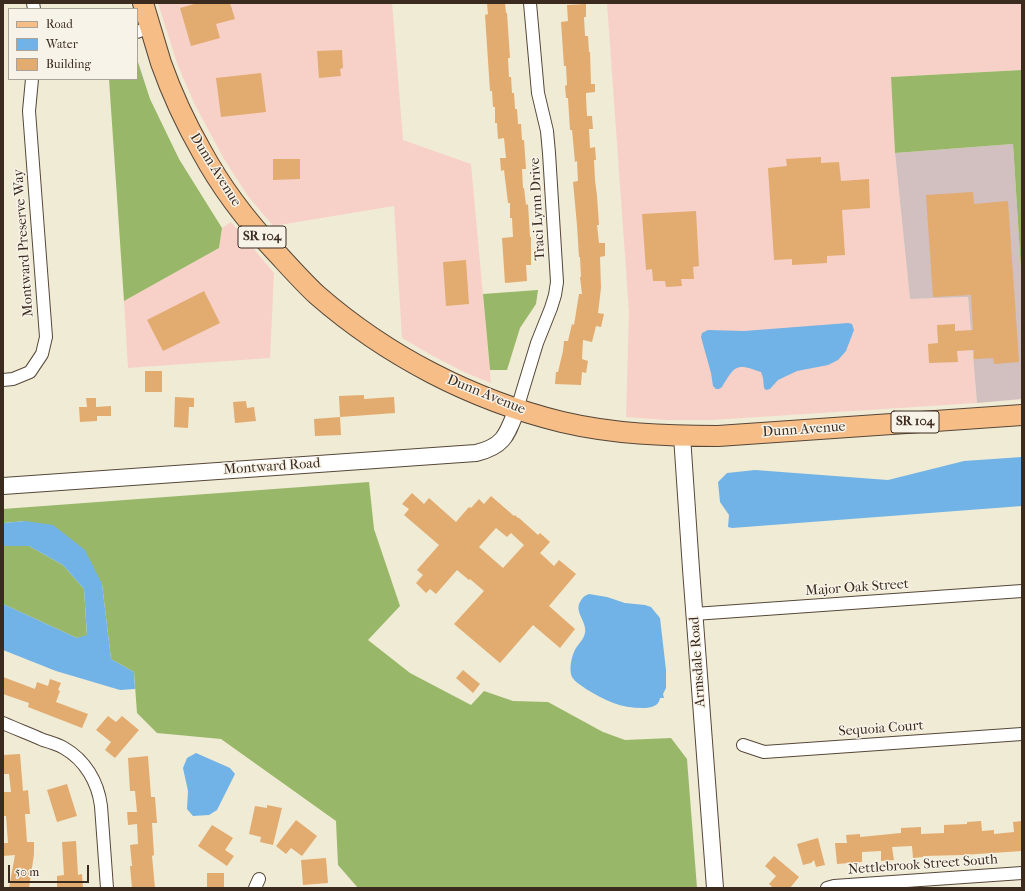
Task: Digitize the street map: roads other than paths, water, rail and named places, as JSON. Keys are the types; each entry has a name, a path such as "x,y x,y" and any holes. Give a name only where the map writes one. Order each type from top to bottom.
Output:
{"main road":[{"name":"Dunn Avenue","path":"143,3 144,29 162,64 177,102 202,153 238,208 258,233 290,268 317,294 375,339 408,360 441,378 517,409 563,422 601,429 642,434 718,436 1022,415"}],"street":[{"name":"Traci Lynn Drive","path":"517,409 536,343 551,308 557,282 547,131 538,93 530,3"},
{"name":"Montward Preserve Way","path":"3,380 13,379 30,372 42,354 46,337 30,111 32,80"},
{"name":"Montward Road","path":"3,486 476,453 486,451 494,447 502,440 509,431 517,409"},
{"name":"Armsdale Road","path":"682,436 715,888"},
{"name":"Major Oak Street","path":"694,614 1022,591"},
{"path":"3,723 63,747 73,754 90,773 97,786 100,796 107,888"},
{"name":"Sequoia Court","path":"743,745 764,752 1022,734"},
{"name":"Nettlebrook Street South","path":"827,888 834,886 1022,873"}],"water":[{"path":"848,323 852,324 854,330 846,351 838,360 828,365 797,371 778,380 770,389 766,390 764,388 761,372 746,367 741,367 733,370 722,387 716,389 713,386 701,337 702,333 708,330 744,331"},
{"path":"1022,457 1022,506 732,528 728,527 729,515 720,502 718,482 727,473 755,470 888,480 964,461"},
{"path":"25,521 53,525 85,550 102,584 111,659 134,672 135,689 120,690 56,671 3,650 3,604 77,638 87,635 84,589 63,565 29,546 3,546 3,523"},
{"path":"589,594 607,597 625,603 651,607 660,618 666,670 666,688 663,694 664,698 660,698 658,703 654,706 635,708 613,703 586,689 572,677 572,658 575,649 585,635 584,625 579,612 579,605 583,598"},
{"path":"196,753 230,768 235,774 217,810 209,815 193,816 187,809 188,791 183,768 187,758"}]}
